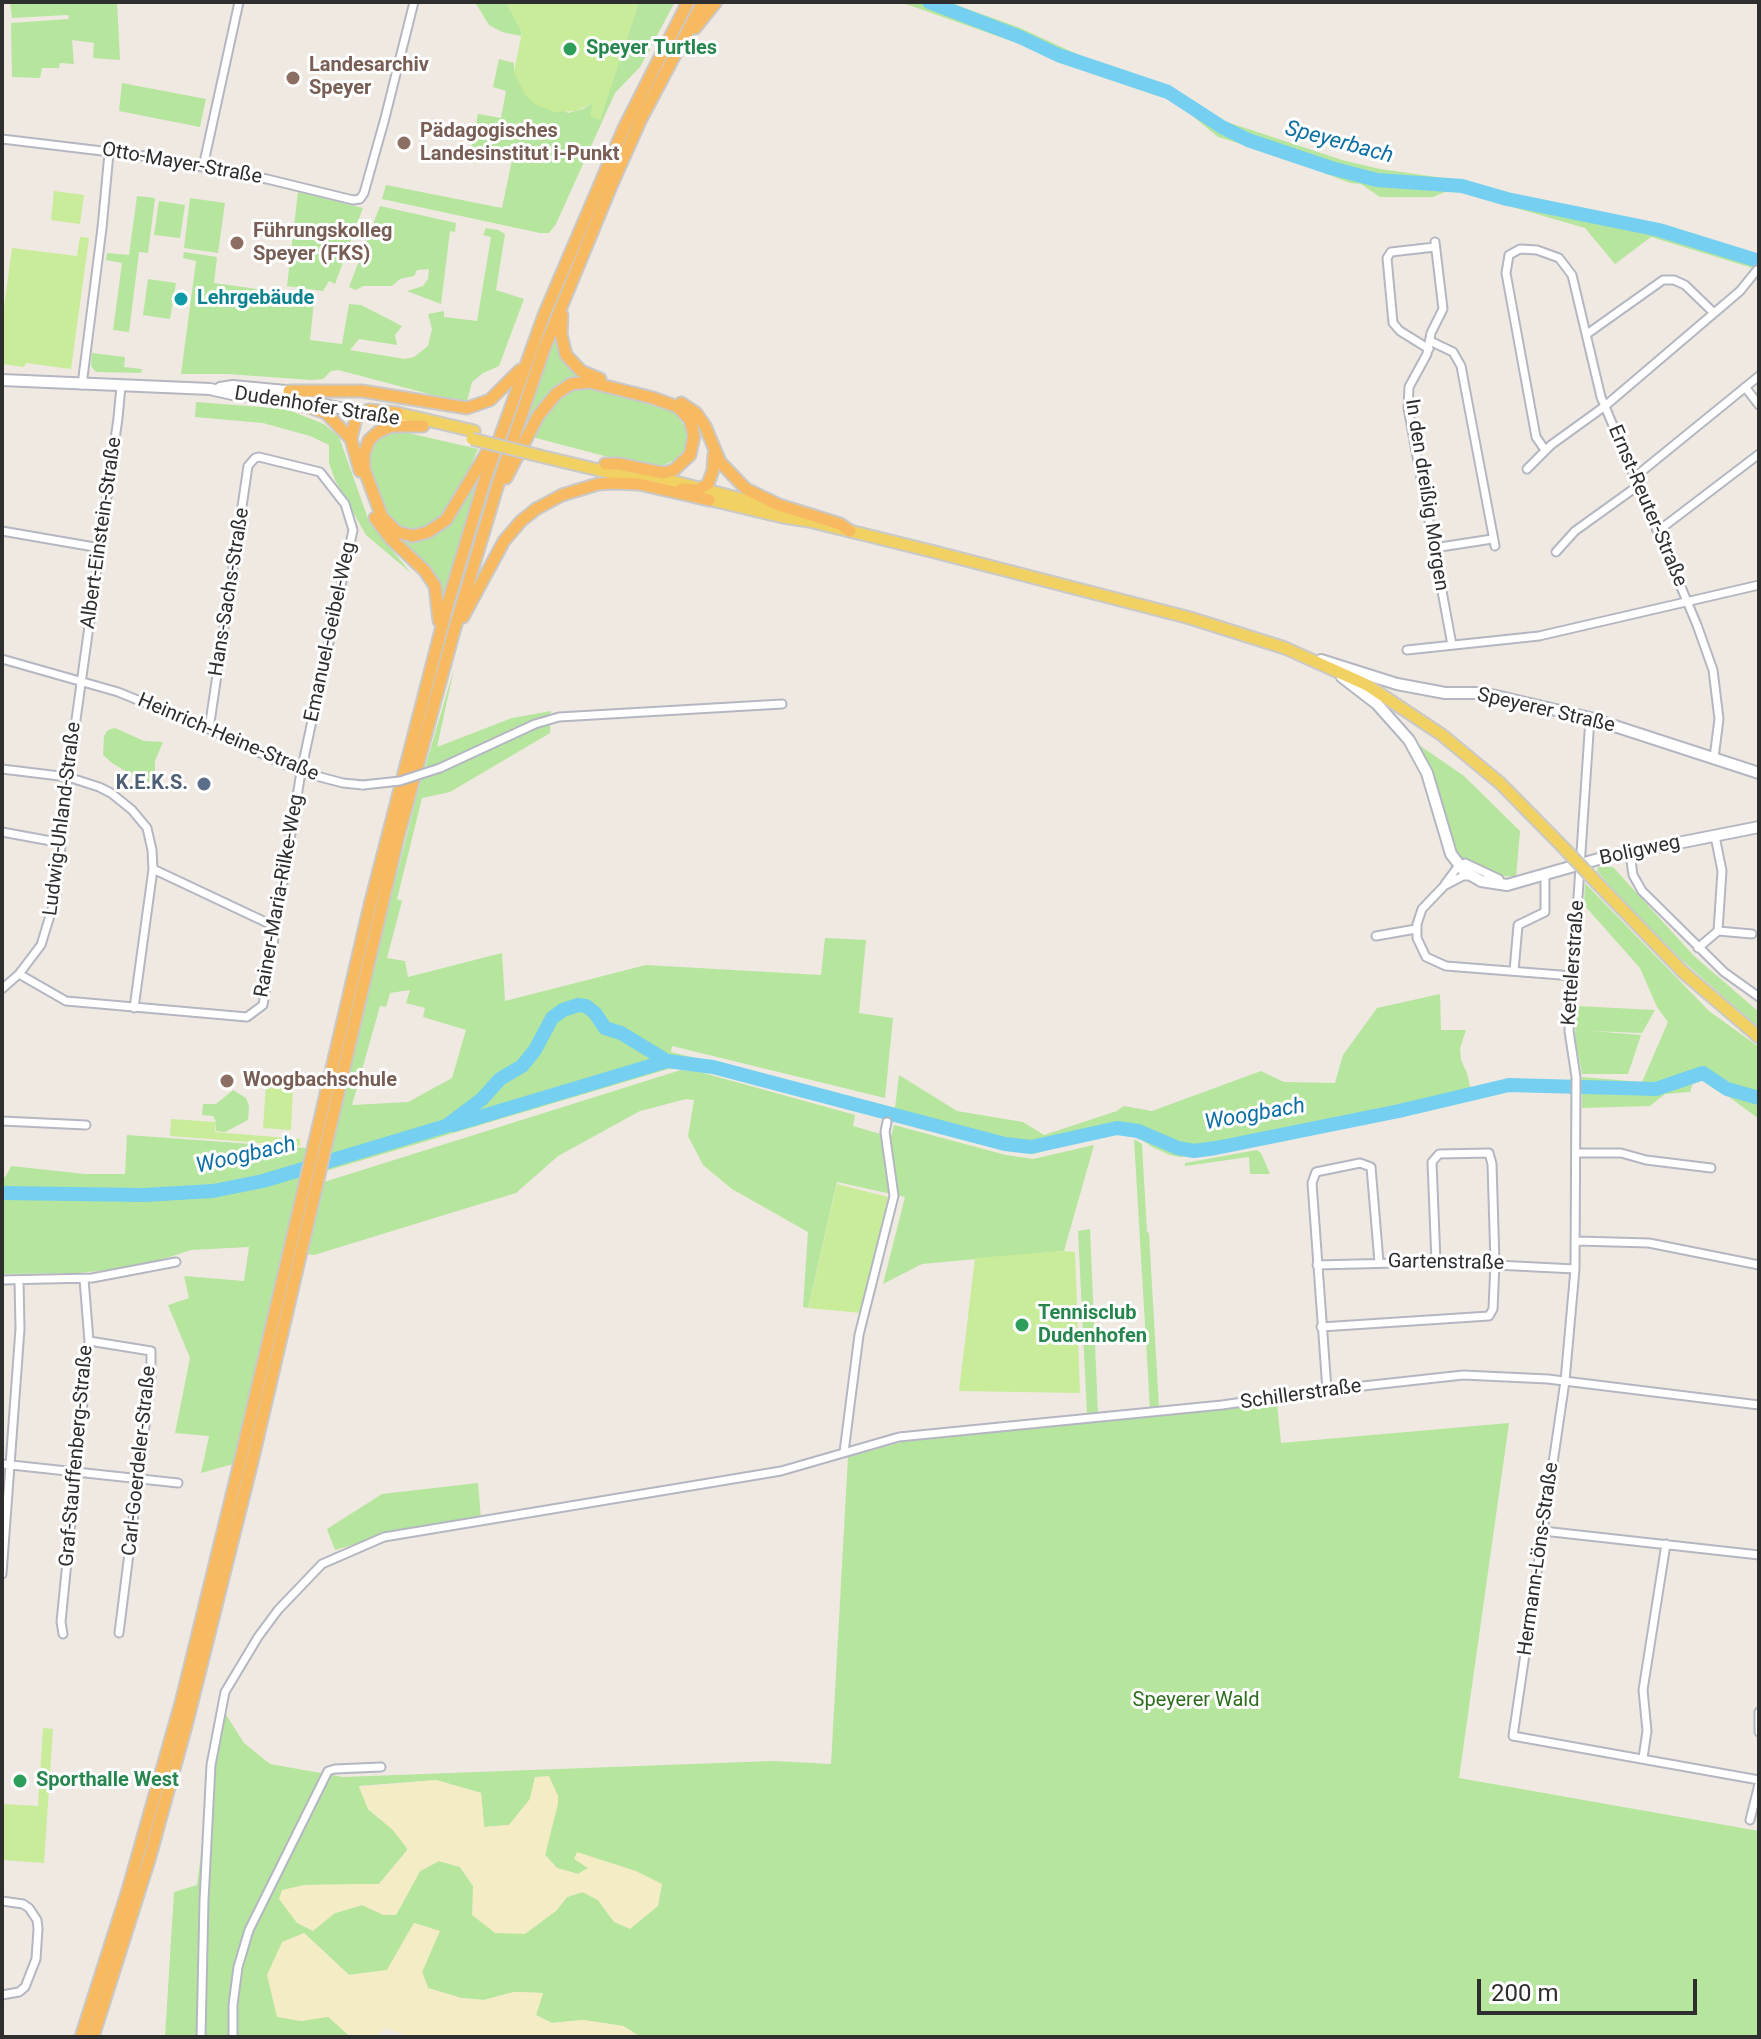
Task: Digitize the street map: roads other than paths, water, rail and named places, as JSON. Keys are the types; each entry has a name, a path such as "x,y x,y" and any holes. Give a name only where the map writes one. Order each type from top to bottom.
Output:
{"highway":[{"path":"93,2037 157,1831 240,1489 317,1134 398,792 439,636 485,479 526,363 601,178 688,2"},
{"path":"246,1460 310,1214 398,837 488,515 526,399 612,184 703,2"},
{"path":"677,50 716,2"},
{"path":"562,305 562,345 572,363 589,375 681,402 696,413 725,468 746,489 784,512 840,524 850,531"},
{"path":"288,395 362,391 467,408 490,400 526,363"},
{"path":"488,515 538,416 556,394 571,384 589,382 653,398 678,407 690,420 694,436 690,455 674,470 663,473 605,464"},
{"path":"288,395 326,413 351,439 376,521 425,571 435,586 439,605 439,636"},
{"path":"351,439 356,418 363,411 397,413"},
{"path":"423,426 392,426 378,432 369,440 364,454 364,469 382,517 397,532 413,536 428,532 446,520 506,420"},
{"path":"673,489 702,489 711,477 714,451"},
{"path":"454,631 504,541 536,509 562,495 612,483 639,484 709,500"},
{"path":"81,2037 109,1954 161,1775 240,1489"}],"main road":[{"name":"Dudenhofer Straße","path":"2,380 288,395 397,413"},
{"name":"Dudenhofer Straße","path":"288,395 423,426"},
{"path":"397,413 709,500 784,512"},
{"path":"423,426 473,435"},
{"path":"541,452 605,464 784,512"},
{"path":"850,531 1198,621 1285,648 1367,685 1442,735 1500,783 1683,972 1759,1037"},
{"name":"Speyerer Straße","path":"1285,648 1397,684 1445,693 1476,693 1507,698 1590,718 1759,773"},
{"path":"1320,663 1377,704 1409,740 1427,773 1448,847 1459,866"},
{"name":"Boligweg","path":"1459,866 1471,876 1499,886 1580,864 1759,827"}],"street":[{"path":"203,167 239,2"},
{"name":"Otto-Mayer-Straße","path":"2,139 117,152 360,199 385,118 414,2"},
{"path":"82,385 109,153"},
{"name":"In den dreißig Morgen","path":"1429,345 1400,331 1393,323 1387,258 1391,252 1435,244 1443,309 1431,333 1429,345 1409,387 1408,408 1452,645"},
{"path":"1527,469 1545,450 1605,406 1572,275 1565,263 1553,255 1520,249 1511,251 1506,273 1536,437 1545,450"},
{"name":"Ernst-Reuter-Straße","path":"1714,758 1719,732 1718,695 1708,653 1605,406 1748,284 1757,270"},
{"path":"1587,334 1656,283 1669,279 1685,285 1714,313"},
{"path":"1429,345 1453,352 1461,366 1493,542 1434,548"},
{"path":"1556,552 1575,531 1759,376"},
{"name":"Albert-Einstein-Straße","path":"81,680 121,386"},
{"path":"1745,387 1759,405"},
{"path":"1658,531 1759,454"},
{"name":"Hans-Sachs-Straße","path":"209,729 248,466 255,458"},
{"name":"Emanuel-Geibel-Weg","path":"255,458 320,472 345,504 353,530 301,772"},
{"path":"2,531 100,548"},
{"path":"1407,650 1539,636 1759,585"},
{"name":"Heinrich-Heine-Straße","path":"2,659 81,680 209,729 301,772 363,785 400,781 440,768 535,724 559,717 782,704"},
{"name":"Ludwig-Uhland-Straße","path":"2,989 19,974 41,945 49,927 56,896 81,680"},
{"name":"Kettelerstraße","path":"1575,1269 1576,1077 1569,1031 1590,718"},
{"path":"2,769 68,777 111,793 132,810 147,828 153,869 134,1008"},
{"name":"Rainer-Maria-Rilke-Weg","path":"19,974 66,1001 247,1017 255,1013 263,1005 301,772"},
{"path":"2,832 62,843"},
{"path":"1715,836 1722,876 1718,931"},
{"path":"1630,854 1636,882 1698,948 1759,997"},
{"name":"Boligweg","path":"1459,866 1468,864 1495,878 1522,880"},
{"path":"1459,866 1422,909 1416,929 1422,952 1438,964 1573,976"},
{"path":"153,869 276,927"},
{"path":"1514,971 1518,925 1545,912 1545,874"},
{"path":"1441,888 1463,876 1471,876"},
{"path":"1376,936 1416,929"},
{"path":"1698,948 1718,931 1752,934"},
{"path":"2,1121 86,1125"},
{"path":"844,1452 859,1335 894,1196 885,1132 887,1122"},
{"path":"1321,1327 1489,1316 1493,1309 1495,1263 1489,1153 1439,1154 1432,1162 1436,1262"},
{"path":"1577,1153 1618,1153 1646,1160 1711,1168"},
{"path":"1327,1390 1312,1183 1314,1173 1360,1163 1371,1167 1379,1262"},
{"path":"1577,1241 1666,1245 1759,1265"},
{"path":"2,1280 84,1279 143,1271 176,1262"},
{"name":"Gartenstraße","path":"1317,1265 1436,1262 1575,1269"},
{"name":"Hermann-Löns-Straße","path":"1575,1269 1565,1381 1513,1736 1643,1758"},
{"name":"Graf-Stauffenberg-Straße","path":"63,1634 61,1622 89,1341 84,1279"},
{"path":"2,1574 6,1464 20,1329 19,1280"},
{"name":"Carl-Goerdeler-Straße","path":"89,1341 151,1351 151,1378 119,1633"},
{"name":"Schillerstraße","path":"201,2037 211,1765 225,1692 278,1610 322,1564 384,1537 781,1471 899,1437 1222,1405 1478,1374 1565,1381 1759,1405"},
{"path":"6,1464 178,1483"},
{"path":"1543,1531 1759,1555"},
{"path":"1666,1544 1643,1690 1647,1731 1643,1758 1759,1782 1750,1820"},
{"path":"1759,1712 1759,1732"},
{"path":"233,2037 236,1980 249,1930 328,1771 381,1767"},
{"path":"2,1901 29,1908 37,1920 38,1929 36,1959 25,1987 2,1995"}],"waterway":[{"name":"Speyerbach","path":"929,2 1058,55 1168,92 1248,140 1331,168 1377,180 1462,186 1507,199 1659,230 1759,261"},
{"name":"Woogbach","path":"2,1193 144,1195 213,1191 263,1181 446,1126 482,1099 500,1079 522,1066 535,1050 552,1018 578,1005 586,1006 595,1013 605,1028 621,1033 667,1061 713,1067 1005,1144 1031,1147 1117,1128 1138,1131 1178,1148 1194,1151 1399,1111 1509,1085 1656,1089 1703,1073 1727,1089 1759,1098"},
{"name":"Woogbach","path":"453,1125 667,1061"},
{"name":"Woogbach","path":"1751,1096 1759,1093"},
{"name":"Woogbach","path":"106,1194 110,1190"}],"place":[{"name":"Speyer Turtles","path":"570,49"},
{"name":"Landesarchiv Speyer","path":"293,78"},
{"name":"Pädagogisches Landesinstitut i-Punkt","path":"404,143"},
{"name":"Führungskolleg Speyer (FKS)","path":"237,243"},
{"name":"Lehrgebäude","path":"181,299"},
{"name":"K.E.K.S.","path":"204,784"},
{"name":"Woogbachschule","path":"227,1081"},
{"name":"Tennisclub Dudenhofen","path":"1022,1325"},
{"name":"Sporthalle West","path":"20,1781"}],"park label":[{"name":"Speyerer Wald","path":"1196,1701"}]}
